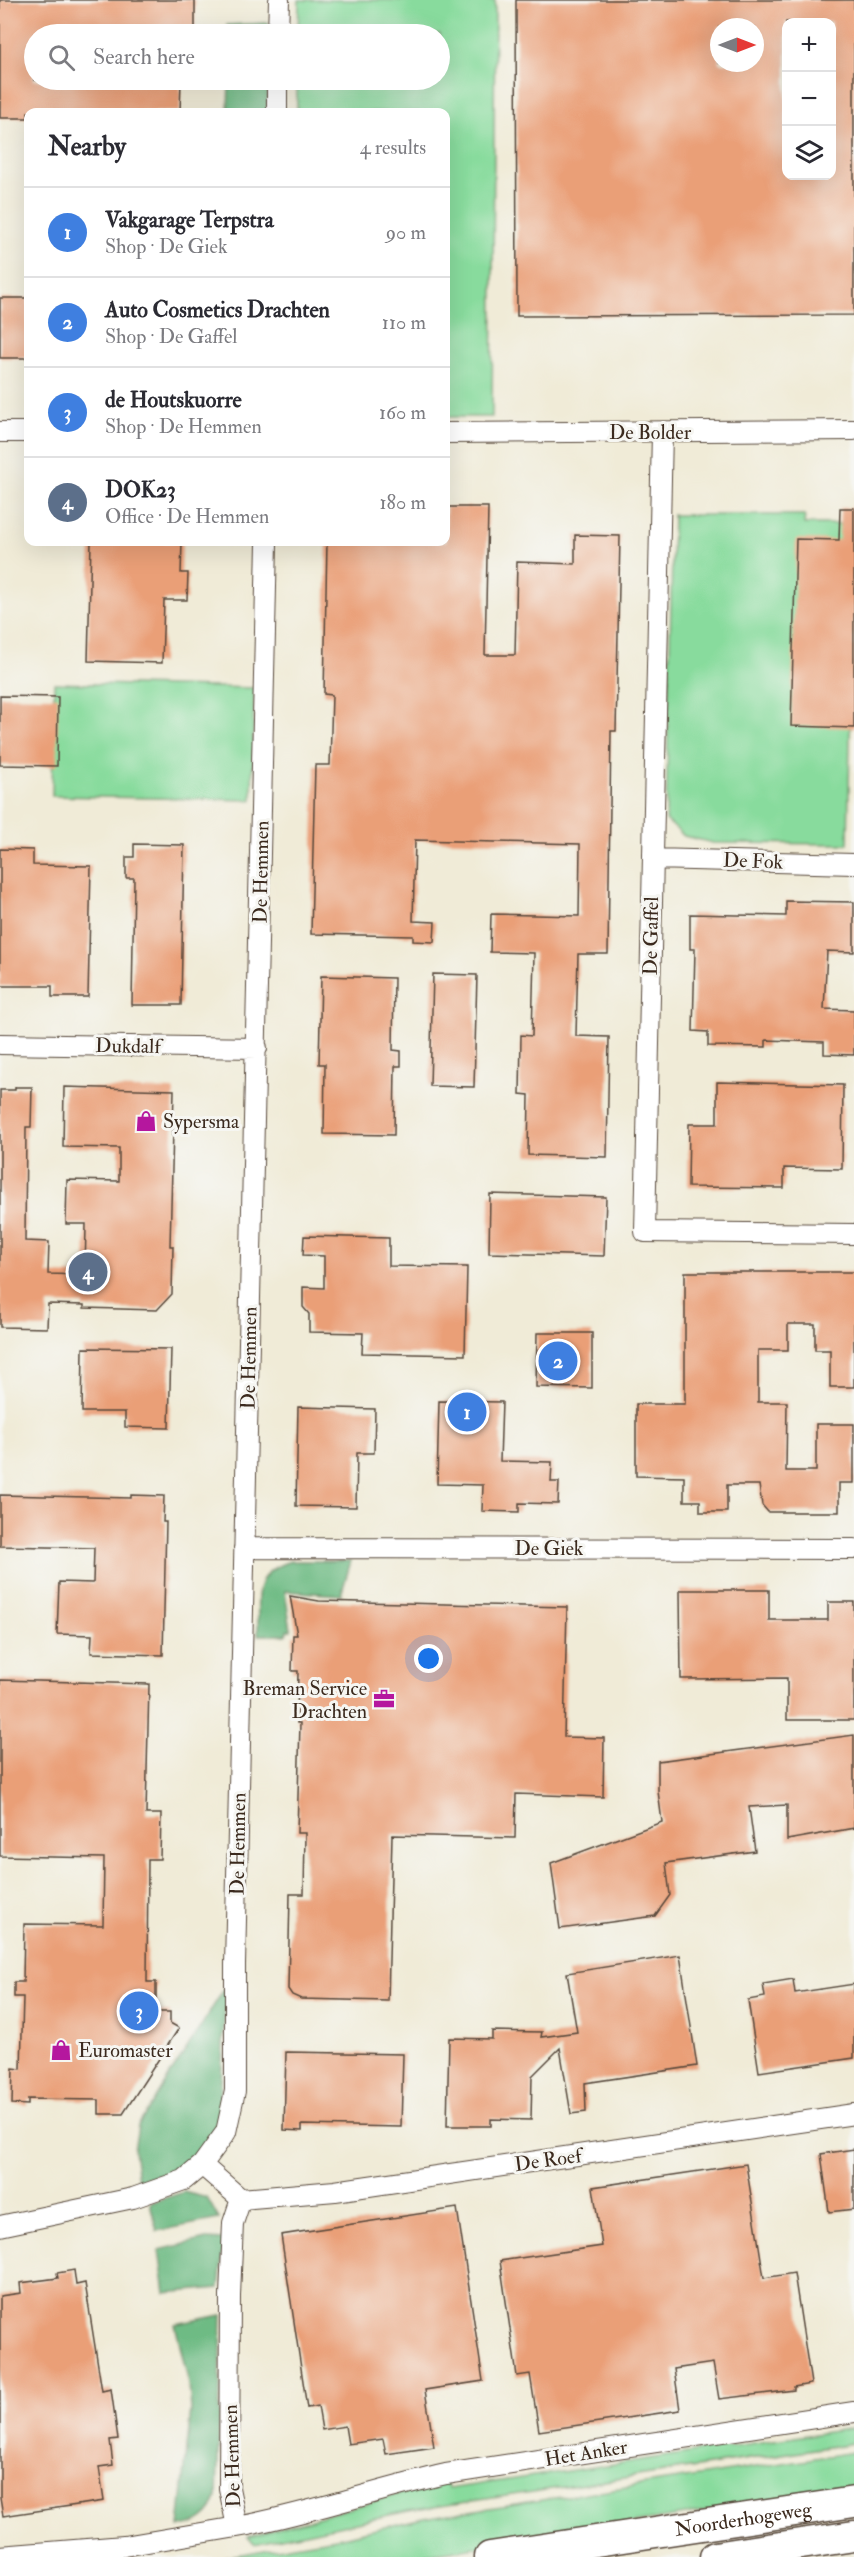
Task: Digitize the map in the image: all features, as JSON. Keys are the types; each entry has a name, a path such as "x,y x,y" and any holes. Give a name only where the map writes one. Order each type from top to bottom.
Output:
{"main road":[{"name":"Noorderhogeweg","path":"490,2557 854,2502"},
{"name":"Noorderhogeweg","path":"715,2557 854,2536"}],"street":[{"path":"278,24 279,0"},
{"path":"277,90 277,108"},
{"name":"De Bolder","path":"450,433 854,430"},
{"path":"0,432 24,432"},
{"name":"De Gaffel","path":"662,432 645,1232 854,1234"},
{"name":"De Hemmen","path":"0,2226 133,2198 184,2180 202,2165 226,2132 235,2091 235,1965 267,546"},
{"name":"De Fok","path":"652,859 854,864"},
{"name":"Dukdalf","path":"0,1044 257,1047"},
{"name":"De Giek","path":"244,1548 854,1549"},
{"name":"De Roef","path":"241,2199 335,2191 854,2114"},
{"path":"202,2165 241,2199"},
{"name":"De Hemmen","path":"0,2556 124,2546 237,2527 229,2488 230,2296 233,2223 241,2199"},
{"name":"Het Anker","path":"237,2527 284,2518 394,2486 446,2474 854,2412"}],"green space":[{"path":"299,0 495,0 492,417 450,417 450,108 297,108 297,90 450,90 450,24 298,24"},
{"path":"229,90 268,90 267,108 228,108"},
{"path":"673,515 805,515 804,524 854,524 848,844 713,843 684,836 666,820"},
{"path":"54,683 254,688 252,800 52,796"},
{"path":"291,1561 351,1561 341,1595 285,1591 291,1630 287,1630 286,1635 258,1635 258,1599 262,1580 278,1566"},
{"path":"226,1986 219,2124 194,2159 171,2172 138,2180 134,2150 138,2126"},
{"path":"184,2192 207,2198 219,2219 157,2231 150,2203"},
{"path":"206,2239 224,2240 219,2288 165,2293 159,2250"},
{"path":"222,2315 217,2498 208,2514 198,2522 179,2527 191,2409 189,2384 175,2324"},
{"path":"854,2428 854,2443 408,2511 254,2544 248,2537 446,2481 448,2489"},
{"path":"854,2452 854,2489 411,2557 224,2557 342,2537 424,2518"}],"building":[{"path":"0,0 195,0 195,24 24,24 24,90 181,90 180,108 24,108 24,118 0,118"},
{"path":"516,0 854,0 854,315 517,316"},
{"path":"0,298 24,298 24,358 0,358"},
{"path":"450,507 488,507 485,655 515,655 517,562 575,564 575,535 620,536 616,731 611,731 608,954 578,954 576,1036 609,1037 607,1157 528,1155 529,1095 520,1094 521,1035 532,1036 534,953 490,952 491,914 579,916 580,844 415,840 413,921 435,922 434,942 413,941 413,936 311,934 315,765 330,765 332,695 324,694 327,546 450,546"},
{"path":"840,508 854,508 854,728 791,726 796,539 839,540"},
{"path":"91,546 182,546 181,573 188,573 187,600 164,600 162,663 88,661"},
{"path":"0,696 58,697 57,766 0,765"},
{"path":"134,844 184,845 181,1005 132,1005 134,878 126,878 126,857 134,857"},
{"path":"0,849 33,850 33,865 91,866 88,997 52,997 52,986 0,986"},
{"path":"786,901 854,902 854,952 827,951 824,1009 854,1010 854,1055 824,1054 824,1042 766,1040 766,1047 708,1046 708,1032 693,1031 695,949 690,949 690,914 786,916"},
{"path":"433,974 477,975 474,1087 430,1086"},
{"path":"321,976 394,978 393,1050 401,1051 401,1066 395,1066 394,1135 324,1134 325,1064 319,1064"},
{"path":"717,1082 843,1085 842,1169 784,1168 784,1188 688,1187 689,1124 717,1124"},
{"path":"15,1087 32,1087 31,1127 26,1127 25,1241 49,1242 48,1274 85,1275 86,1224 66,1224 67,1180 119,1181 119,1148 63,1147 64,1087 174,1090 170,1246 173,1246 172,1294 157,1310 84,1308 84,1305 48,1304 47,1328 0,1327 0,1090 15,1090"},
{"path":"490,1194 606,1197 604,1256 489,1253"},
{"path":"304,1236 389,1238 389,1266 467,1267 465,1355 362,1353 363,1333 309,1332 309,1314 303,1307 303,1287 324,1288 324,1256 303,1255"},
{"path":"685,1272 854,1272 854,1387 830,1387 830,1350 815,1350 815,1324 788,1324 788,1350 758,1350 758,1402 787,1402 786,1471 816,1471 816,1424 854,1424 854,1483 839,1483 839,1512 768,1512 762,1505 759,1485 727,1485 727,1512 700,1512 700,1501 684,1501 684,1477 636,1476 636,1404 685,1404"},
{"path":"537,1333 592,1333 592,1388 536,1387"},
{"path":"83,1348 171,1349 169,1428 125,1427 125,1412 82,1412"},
{"path":"439,1401 502,1402 500,1461 552,1462 551,1482 559,1482 558,1504 519,1503 519,1512 482,1511 483,1485 437,1484"},
{"path":"298,1407 375,1409 374,1453 357,1453 356,1507 296,1506"},
{"path":"0,1495 131,1498 131,1495 164,1496 163,1522 166,1522 163,1655 91,1653 92,1635 57,1634 59,1582 93,1583 94,1548 0,1546"},
{"path":"680,1590 769,1590 769,1620 828,1620 828,1602 854,1602 854,1720 787,1720 787,1678 681,1679"},
{"path":"290,1596 319,1601 567,1607 564,1737 604,1738 603,1797 516,1794 515,1838 392,1835 388,2001 301,1999 292,1995 288,1989 290,1894 304,1894 305,1833 297,1833 300,1723 297,1723 298,1671 292,1671 293,1635 297,1635"},
{"path":"0,1680 149,1684 146,1814 161,1814 160,1859 148,1859 147,1982 156,1982 156,2012 170,2012 170,2023 179,2028 123,2114 99,2114 99,2100 28,2099 28,2105 12,2104 13,2068 21,2069 23,1997 14,1997 14,1982 23,1982 24,1924 103,1925 104,1858 0,1856"},
{"path":"854,1735 854,1828 787,1840 787,1805 749,1807 755,1851 666,1863 670,1895 655,1916 560,1929 551,1863 662,1822 658,1791 658,1761"},
{"path":"680,1955 697,2066 585,2083 586,2112 571,2114 560,2048 532,2076 531,2120 491,2119 491,2126 447,2126 449,2038 492,2039 492,2031 542,2032 541,2037 577,2032 567,1973"},
{"path":"793,1979 795,1993 854,1984 854,2058 759,2072 748,2000 765,1997 763,1984"},
{"path":"286,2052 403,2054 401,2127 302,2125 302,2131 284,2130"},
{"path":"854,2149 854,2209 829,2212 821,2154"},
{"path":"746,2164 764,2278 794,2273 811,2384 794,2387 794,2390 719,2399 713,2363 674,2369 680,2410 539,2431 530,2374 517,2376 500,2261 602,2246 593,2187"},
{"path":"457,2208 483,2381 425,2390 434,2447 386,2454 383,2439 348,2444 345,2426 322,2430 318,2406 307,2408 281,2235"},
{"path":"74,2270 76,2285 85,2283 102,2391 111,2389 118,2439 110,2440 113,2465 99,2467 104,2501 3,2516 0,2498 0,2296 21,2293 20,2283 58,2278 57,2273"}],"place":[{"name":"Sypersma","path":"146,1121"},
{"name":"DOK23","path":"88,1272"},
{"name":"Auto Cosmetics Drachten","path":"558,1361"},
{"name":"Vakgarage Terpstra","path":"467,1412"},
{"name":"Breman Service Drachten","path":"384,1699"},
{"name":"de Houtskuorre","path":"139,2011"},
{"name":"Euromaster","path":"61,2050"}]}
